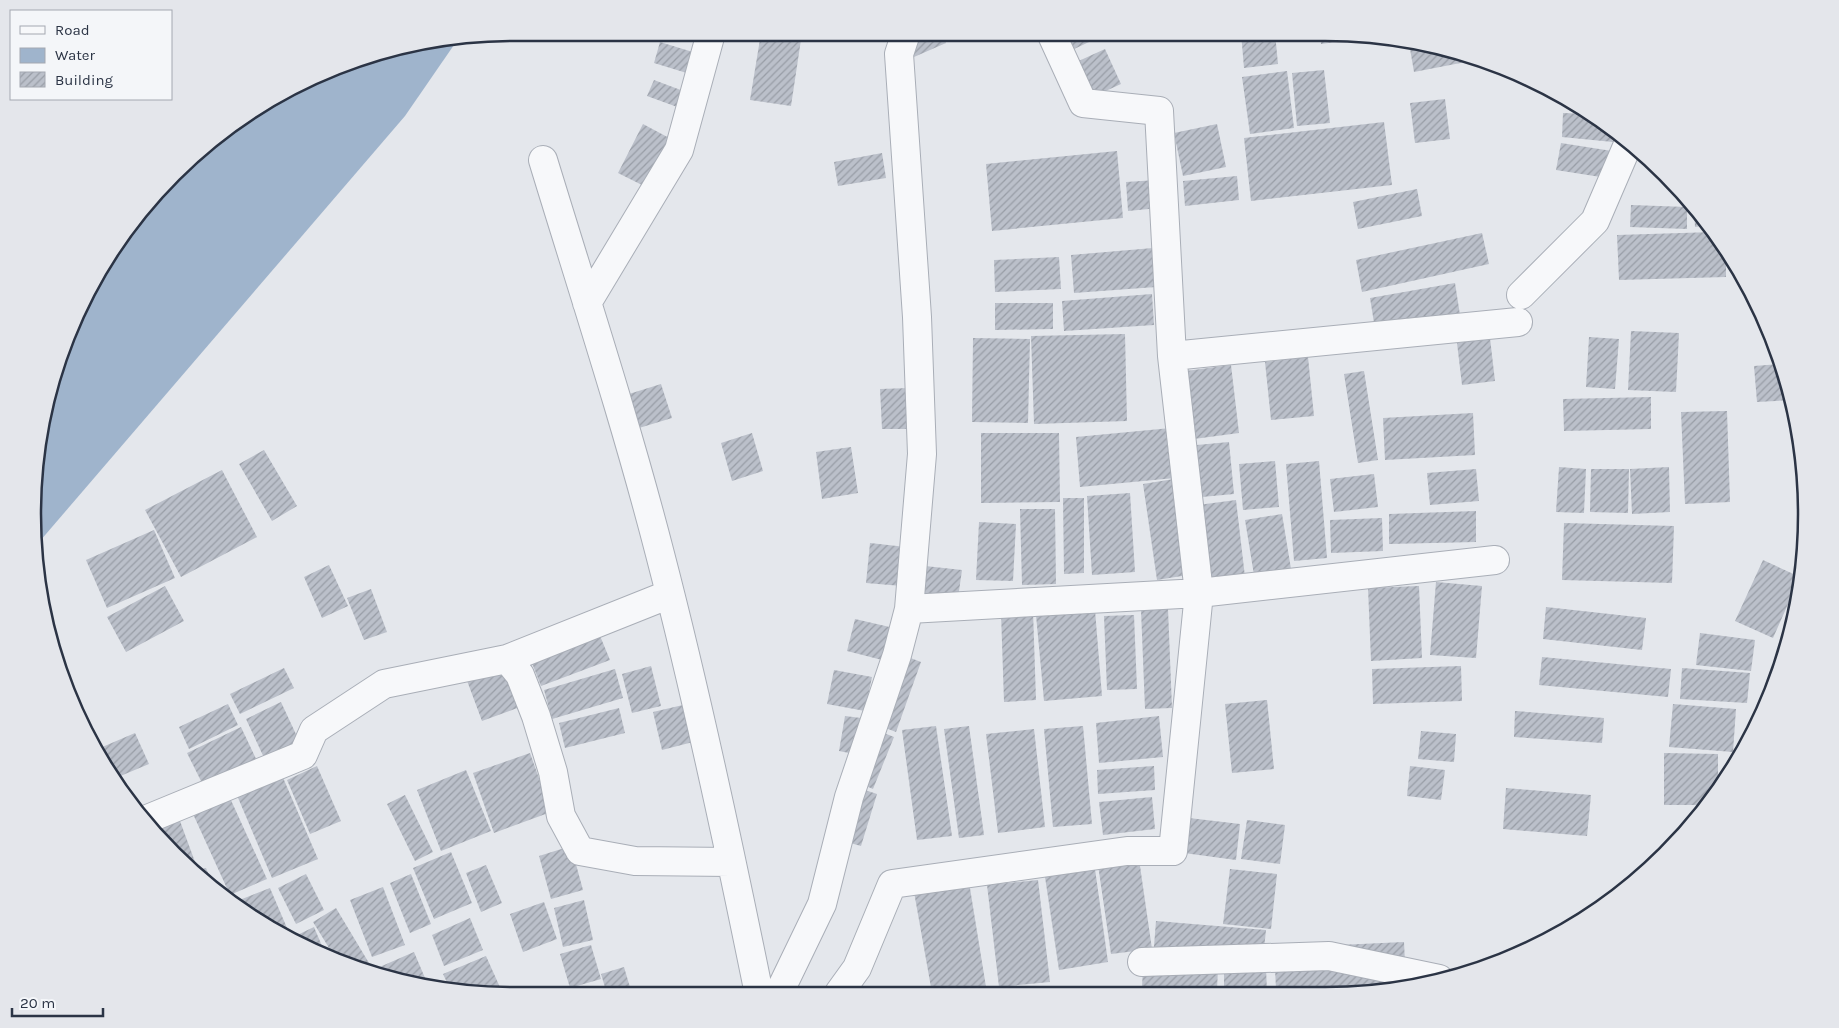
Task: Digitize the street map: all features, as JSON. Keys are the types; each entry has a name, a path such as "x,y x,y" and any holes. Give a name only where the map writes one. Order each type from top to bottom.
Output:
{"street":[{"path":"587,303 679,150 709,41"},
{"path":"782,987 822,904 849,797 897,655 909,609 922,454 917,317 899,54 903,41"},
{"path":"843,987 857,968 892,884 1127,851 1173,851 1199,593 1172,356 1159,111 1083,103 1055,41"},
{"path":"1521,295 1596,221 1626,150"},
{"path":"543,160 643,490 704,730 758,987"},
{"path":"1172,356 1518,322"},
{"path":"909,609 1199,593 1495,560"},
{"path":"152,817 303,755 314,730 384,684 508,659 670,594"},
{"path":"508,659 520,675 536,716 554,772 561,816 580,851 635,861 731,862"},
{"path":"1142,962 1329,956 1425,976"}],"water":[{"path":"454,45 405,116 42,539 42,483 45,452 57,392 66,362 90,305 105,278 121,251 159,202 202,159 226,139 251,121 305,90 362,66 422,50"}],"building":[{"path":"760,41 801,41 791,106 750,100"},
{"path":"907,41 945,41 946,43 914,57"},
{"path":"1065,41 1091,41 1070,51"},
{"path":"1242,41 1276,41 1278,64 1244,68"},
{"path":"1321,41 1339,41 1321,44"},
{"path":"660,42 696,53 690,74 654,63"},
{"path":"1105,49 1121,84 1088,99 1072,64"},
{"path":"1410,49 1464,62 1414,72"},
{"path":"1324,70 1330,123 1297,126 1292,73"},
{"path":"1287,71 1294,128 1250,134 1242,77"},
{"path":"654,80 686,92 680,108 647,96"},
{"path":"1445,99 1450,139 1415,143 1410,103"},
{"path":"1563,113 1575,113 1612,139 1613,142 1562,137"},
{"path":"1384,122 1392,185 1251,201 1244,138"},
{"path":"643,124 673,140 648,188 618,173"},
{"path":"1217,124 1226,167 1183,176 1174,133"},
{"path":"1561,143 1612,151 1607,178 1556,170"},
{"path":"1117,151 1123,218 992,231 986,164"},
{"path":"882,153 886,178 838,186 834,162"},
{"path":"1237,176 1239,200 1185,206 1183,181"},
{"path":"1157,180 1159,208 1128,211 1126,182"},
{"path":"1417,189 1422,216 1358,229 1353,202"},
{"path":"1631,205 1684,207 1687,210 1687,229 1630,227"},
{"path":"1695,220 1700,226 1695,227"},
{"path":"1705,232 1726,264 1726,277 1619,280 1617,235"},
{"path":"1482,233 1489,264 1362,292 1356,260"},
{"path":"1153,248 1156,287 1074,293 1071,255"},
{"path":"1059,257 1061,289 995,292 994,260"},
{"path":"1455,283 1460,315 1375,329 1370,298"},
{"path":"1152,294 1154,325 1064,331 1062,301"},
{"path":"995,303 1053,303 1053,329 995,330"},
{"path":"1631,331 1679,333 1676,392 1628,390"},
{"path":"1125,334 1127,421 1034,424 1031,336"},
{"path":"1589,337 1619,339 1615,389 1586,387"},
{"path":"973,338 1030,339 1028,423 972,422"},
{"path":"1490,338 1495,381 1462,385 1457,343"},
{"path":"1308,357 1314,416 1271,420 1265,362"},
{"path":"1231,365 1239,433 1194,439 1186,371"},
{"path":"1774,365 1784,400 1757,402 1754,366"},
{"path":"1364,371 1378,460 1358,463 1344,374"},
{"path":"661,384 672,418 639,428 629,394"},
{"path":"910,388 911,429 882,429 880,389"},
{"path":"1651,397 1651,429 1564,431 1563,399"},
{"path":"1727,411 1730,502 1685,504 1681,412"},
{"path":"1473,413 1475,455 1385,460 1383,418"},
{"path":"1171,428 1175,478 1080,487 1076,437"},
{"path":"752,433 763,471 732,481 721,443"},
{"path":"981,433 1059,433 1060,502 981,503"},
{"path":"1229,442 1234,494 1191,498 1186,446"},
{"path":"851,447 858,493 822,499 816,452"},
{"path":"264,450 297,506 272,521 239,464"},
{"path":"1275,461 1279,507 1243,510 1239,464"},
{"path":"1319,461 1327,558 1294,561 1286,464"},
{"path":"1559,467 1586,469 1584,513 1556,512"},
{"path":"1669,467 1670,512 1632,514 1630,469"},
{"path":"1476,469 1479,501 1430,505 1427,473"},
{"path":"1591,469 1629,469 1628,513 1590,512"},
{"path":"222,470 257,537 181,577 145,510"},
{"path":"1374,474 1378,507 1334,512 1330,479"},
{"path":"1174,479 1188,575 1157,580 1143,484"},
{"path":"1130,493 1135,572 1092,575 1087,496"},
{"path":"1063,498 1084,498 1084,573 1064,574"},
{"path":"1236,500 1245,577 1208,581 1198,505"},
{"path":"1020,509 1055,509 1056,584 1022,585"},
{"path":"1476,511 1476,542 1389,544 1389,514"},
{"path":"1282,514 1291,569 1254,575 1245,520"},
{"path":"1382,518 1383,551 1331,553 1330,520"},
{"path":"979,522 1016,524 1013,581 976,580"},
{"path":"1564,523 1674,526 1672,583 1562,580"},
{"path":"154,530 175,578 107,608 86,560"},
{"path":"870,543 906,547 902,586 866,583"},
{"path":"1763,560 1794,574 1790,599 1773,638 1735,621"},
{"path":"329,565 348,606 322,618 304,577"},
{"path":"916,565 962,570 958,598 913,593"},
{"path":"1436,582 1482,586 1476,658 1430,655"},
{"path":"165,586 184,621 126,652 107,617"},
{"path":"1419,586 1422,658 1371,661 1368,588"},
{"path":"371,589 387,632 364,640 347,598"},
{"path":"1546,607 1646,618 1642,650 1543,639"},
{"path":"1168,609 1172,708 1145,709 1141,610"},
{"path":"1095,610 1102,696 1044,701 1036,615"},
{"path":"1033,611 1036,700 1004,702 1001,613"},
{"path":"1134,615 1137,689 1107,690 1104,616"},
{"path":"855,619 894,628 886,661 847,651"},
{"path":"598,631 610,660 541,686 530,658"},
{"path":"1700,633 1755,640 1751,671 1696,665"},
{"path":"900,654 921,662 896,732 875,724"},
{"path":"1542,657 1671,669 1668,697 1539,685"},
{"path":"504,665 520,707 482,721 466,678"},
{"path":"651,666 661,706 632,713 622,674"},
{"path":"1461,666 1462,701 1373,704 1372,669"},
{"path":"284,668 294,688 240,714 230,694"},
{"path":"1682,668 1750,673 1747,703 1680,699"},
{"path":"615,669 623,698 552,719 544,690"},
{"path":"834,670 872,677 865,711 827,704"},
{"path":"1267,700 1274,769 1232,773 1225,704"},
{"path":"281,702 301,745 266,762 246,719"},
{"path":"228,704 238,725 189,749 179,727"},
{"path":"1673,704 1736,709 1733,752 1669,747"},
{"path":"683,705 693,742 662,750 653,712"},
{"path":"619,708 625,733 565,748 559,723"},
{"path":"1515,711 1604,718 1602,743 1514,737"},
{"path":"845,716 861,718 854,754 839,751"},
{"path":"1159,716 1163,757 1099,763 1096,723"},
{"path":"936,726 952,836 917,840 902,730"},
{"path":"969,726 984,835 959,838 944,729"},
{"path":"1083,726 1092,824 1053,827 1044,729"},
{"path":"241,727 258,763 205,789 187,753"},
{"path":"1034,729 1045,827 998,833 986,734"},
{"path":"879,731 894,737 873,789 859,783"},
{"path":"1421,731 1456,734 1454,762 1418,759"},
{"path":"135,733 149,764 120,776 103,747"},
{"path":"530,753 551,812 494,833 473,773"},
{"path":"1664,753 1718,754 1718,777 1698,805 1664,805"},
{"path":"317,766 341,821 310,834 287,780"},
{"path":"1154,766 1155,790 1098,794 1097,770"},
{"path":"1410,766 1445,770 1441,800 1407,796"},
{"path":"466,770 491,831 441,851 417,790"},
{"path":"281,773 318,859 272,878 236,793"},
{"path":"859,788 877,794 861,846 843,841"},
{"path":"1506,788 1591,795 1587,836 1503,829"},
{"path":"405,795 433,852 415,861 387,804"},
{"path":"1152,797 1155,829 1103,835 1099,802"},
{"path":"230,798 267,879 233,894 228,890 193,814"},
{"path":"1189,818 1240,824 1236,860 1184,853"},
{"path":"1247,820 1285,825 1280,864 1241,859"},
{"path":"180,821 195,863 180,848 161,828"},
{"path":"571,846 583,890 551,899 539,856"},
{"path":"451,852 472,903 434,919 413,868"},
{"path":"1139,859 1152,949 1111,954 1098,865"},
{"path":"486,865 502,903 481,912 466,873"},
{"path":"1095,869 1108,962 1059,970 1045,877"},
{"path":"1230,869 1277,874 1271,929 1223,924"},
{"path":"306,874 324,910 296,924 278,888"},
{"path":"411,874 431,924 410,933 390,883"},
{"path":"1038,880 1050,982 999,987 987,885"},
{"path":"969,882 986,987 931,987 914,892"},
{"path":"383,887 405,945 372,957 350,900"},
{"path":"270,888 287,928 251,907 241,900"},
{"path":"584,900 593,940 563,947 554,908"},
{"path":"544,902 557,939 523,952 510,914"},
{"path":"336,908 369,963 330,950 313,922"},
{"path":"470,918 483,950 444,966 432,935"},
{"path":"1156,921 1266,930 1262,968 1266,968 1267,987 1224,987 1224,969 1153,959"},
{"path":"314,927 322,946 305,938 299,934"},
{"path":"1404,942 1406,980 1370,985 1276,987 1274,948"},
{"path":"591,945 601,979 570,987 560,954"},
{"path":"414,952 425,979 392,971 379,967"},
{"path":"486,956 500,987 447,982 443,974"},
{"path":"1143,966 1218,968 1217,987 1142,987"},
{"path":"624,967 630,987 605,987 601,974"}]}
